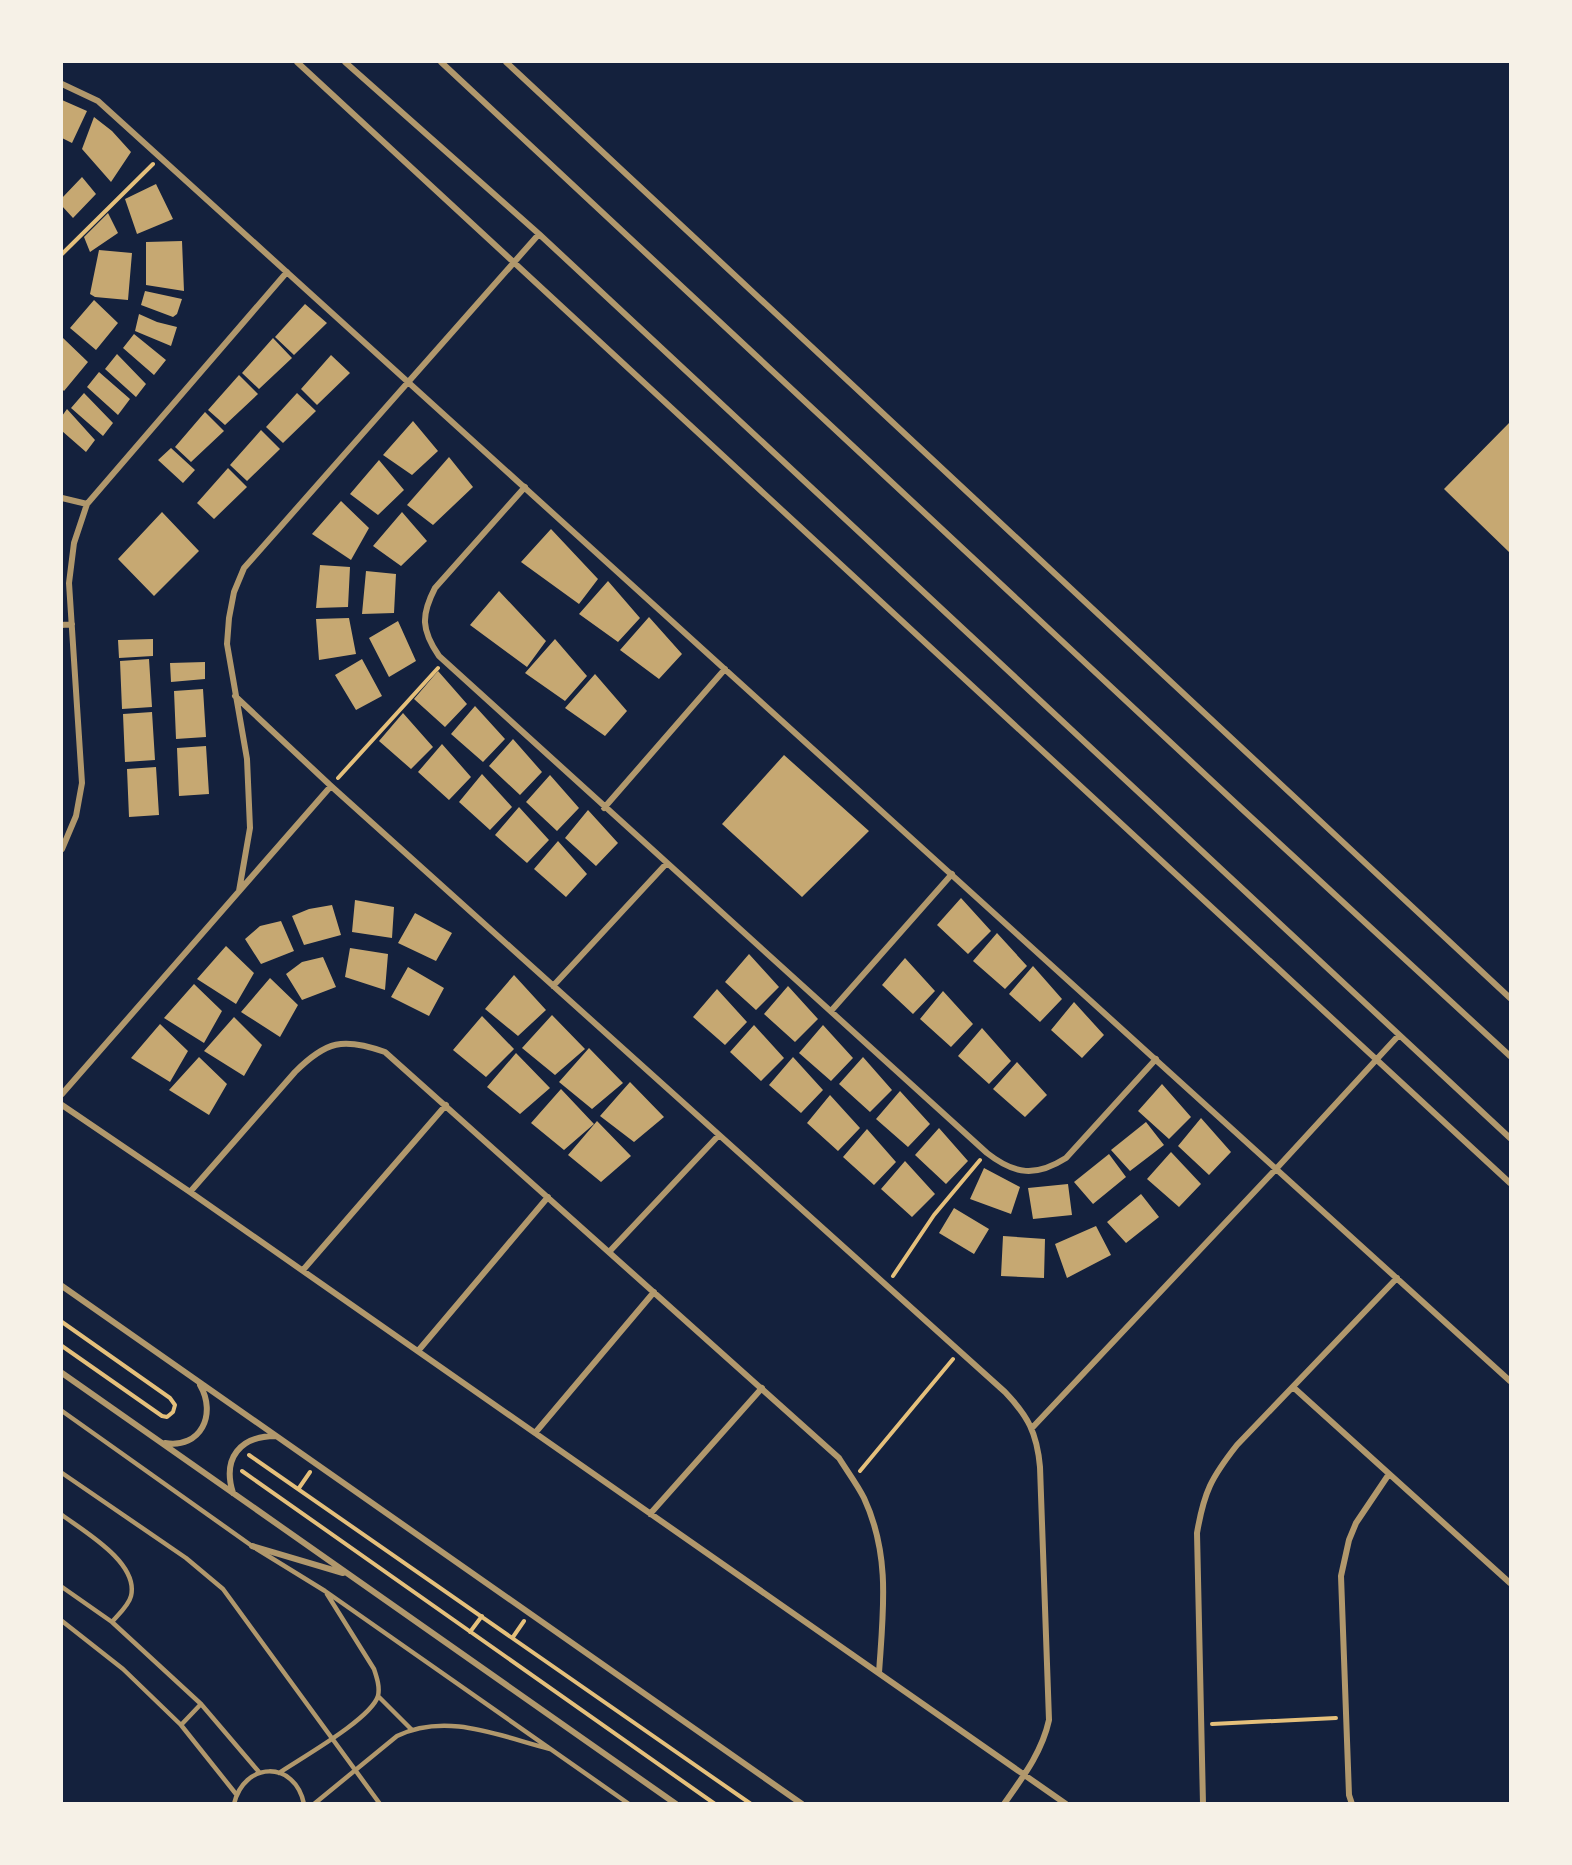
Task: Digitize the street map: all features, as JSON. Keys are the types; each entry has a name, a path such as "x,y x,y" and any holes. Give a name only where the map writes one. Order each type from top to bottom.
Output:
{"street":[{"path":"297,62 1510,1182"},
{"path":"345,62 539,234 1510,1138"},
{"path":"441,62 1510,1056"},
{"path":"506,62 1510,998"},
{"path":"62,84 98,101 1510,1381"},
{"path":"239,891 250,828 247,759 227,644 234,592 244,568 539,234"},
{"path":"62,849 76,816 82,783 69,584 73,553 87,504 287,272"},
{"path":"525,487 435,588 426,604 424,623 428,641 444,661 604,808 987,1153 1014,1169 1033,1172 1051,1168 1066,1158 1156,1059"},
{"path":"62,498 87,504"},
{"path":"62,625 72,624"},
{"path":"604,808 724,669"},
{"path":"235,696 331,786 1021,1408 1032,1428 1038,1447 1040,1467 1049,1720 1044,1740 1024,1775 1004,1803"},
{"path":"62,1094 331,786"},
{"path":"553,986 666,864"},
{"path":"831,1011 952,874"},
{"path":"1032,1428 1399,1035"},
{"path":"190,1192 295,1072 313,1055 336,1044 361,1044 385,1052 839,1458 864,1497 879,1541 885,1587 879,1673"},
{"path":"62,1104 1066,1803"},
{"path":"303,1270 446,1105"},
{"path":"609,1252 719,1135"},
{"path":"418,1351 548,1197"},
{"path":"1203,1803 1197,1533 1203,1501 1216,1471 1237,1445 1397,1278"},
{"path":"62,1286 802,1803"},
{"path":"535,1433 654,1292"},
{"path":"62,1373 676,1803"},
{"path":"161,1443 185,1442 203,1427 208,1416 208,1404 199,1382"},
{"path":"1293,1387 1510,1583"},
{"path":"650,1514 762,1388"},
{"path":"232,1493 229,1468 233,1457 251,1440 263,1436 276,1436"},
{"path":"1352,1803 1349,1795 1341,1576 1344,1558 1356,1522 1389,1474"},
{"path":"252,1546 350,1575"}],"lane":[{"path":"62,1411 252,1546 325,1591 629,1803"},
{"path":"62,1473 186,1558 223,1589 380,1803"},
{"path":"62,1515 126,1567 133,1582 131,1599 111,1622"},
{"path":"62,1587 111,1622 201,1704 259,1772"},
{"path":"279,1773 371,1710 378,1696 379,1682 374,1669 325,1591"},
{"path":"62,1621 123,1669 181,1725 236,1794"},
{"path":"378,1696 411,1729"},
{"path":"181,1725 201,1704"},
{"path":"314,1803 397,1736 411,1729 431,1725 458,1725 554,1750"},
{"path":"234,1803 241,1784 259,1772 269,1771 289,1777 296,1784 304,1803"}],"path":[{"path":"62,254 160,157"},
{"path":"331,786 444,661"},
{"path":"887,1286 934,1215 987,1153"},
{"path":"62,1322 170,1398 175,1405 173,1412 167,1417 162,1416 62,1346"},
{"path":"852,1480 959,1352"},
{"path":"243,1455 254,1456 751,1803"},
{"path":"299,1488 315,1464"},
{"path":"239,1467 241,1471 715,1803"},
{"path":"470,1632 482,1616"},
{"path":"1201,1725 1346,1718"}],"building":[{"path":"62,100 87,111 72,143 62,138"},
{"path":"94,117 112,131 131,152 111,182 82,149"},
{"path":"82,177 96,194 73,218 62,206 62,198"},
{"path":"156,184 173,219 137,234 125,199"},
{"path":"108,213 118,233 90,252 84,237"},
{"path":"182,241 184,291 146,285 146,242"},
{"path":"99,250 132,253 128,300 95,297 90,294"},
{"path":"145,291 182,299 177,314 173,317 141,305"},
{"path":"94,300 118,323 96,350 70,328"},
{"path":"305,304 327,323 294,355 275,337"},
{"path":"139,314 177,327 171,346 135,331"},
{"path":"134,334 166,360 154,375 123,348"},
{"path":"63,338 88,362 64,391 62,389"},
{"path":"273,338 292,358 259,389 242,373"},
{"path":"117,354 146,384 136,397 105,369"},
{"path":"331,355 350,373 317,405 301,389"},
{"path":"99,372 130,399 118,415 87,387"},
{"path":"239,375 258,394 225,425 208,410"},
{"path":"84,393 113,423 103,436 71,408"},
{"path":"297,393 316,411 283,443 266,427"},
{"path":"67,409 95,440 86,452 62,431 62,416"},
{"path":"205,412 224,431 191,462 175,447"},
{"path":"413,421 438,451 412,475 383,455"},
{"path":"1510,422 1510,553 1444,489"},
{"path":"261,430 280,449 247,481 230,465"},
{"path":"171,448 195,470 183,483 158,460"},
{"path":"449,457 473,487 433,525 407,505"},
{"path":"379,460 404,490 378,515 350,494"},
{"path":"228,468 247,487 214,519 197,503"},
{"path":"341,501 369,528 351,560 312,534"},
{"path":"162,512 199,551 154,596 118,559"},
{"path":"402,512 427,541 401,566 373,546"},
{"path":"551,529 598,579 579,604 521,562"},
{"path":"320,565 350,567 348,607 316,608"},
{"path":"366,571 396,574 394,613 362,614"},
{"path":"608,581 640,618 618,642 579,614"},
{"path":"499,591 546,641 527,667 470,625"},
{"path":"649,617 682,654 659,679 620,650"},
{"path":"349,618 356,654 319,660 316,619"},
{"path":"398,621 416,661 389,677 369,638"},
{"path":"153,639 153,656 119,658 118,640"},
{"path":"555,639 587,676 565,701 525,673"},
{"path":"149,659 152,707 122,709 120,661"},
{"path":"362,659 382,696 356,710 335,675"},
{"path":"205,662 205,679 171,682 170,663"},
{"path":"438,671 467,704 445,727 414,699"},
{"path":"595,674 627,711 605,736 565,708"},
{"path":"203,689 206,737 176,739 174,691"},
{"path":"475,706 505,739 483,762 451,734"},
{"path":"152,712 155,760 125,762 123,714"},
{"path":"403,713 433,747 411,769 379,741"},
{"path":"513,739 542,772 520,795 489,766"},
{"path":"442,744 471,777 449,800 418,772"},
{"path":"206,746 209,794 179,796 177,748"},
{"path":"784,755 869,831 802,897 722,824"},
{"path":"156,767 159,815 129,817 127,769"},
{"path":"482,774 512,807 490,830 459,802"},
{"path":"550,775 579,808 557,831 526,802"},
{"path":"519,807 549,840 527,863 495,835"},
{"path":"588,810 618,843 596,866 565,838"},
{"path":"558,841 587,874 566,897 534,869"},
{"path":"961,898 991,931 968,954 937,925"},
{"path":"355,900 394,907 392,938 352,932"},
{"path":"332,905 341,935 304,945 292,916 309,909"},
{"path":"415,913 452,933 436,961 398,943"},
{"path":"281,921 294,951 261,964 245,939 260,926"},
{"path":"997,933 1027,966 1005,989 973,961"},
{"path":"226,946 254,973 236,1004 197,979"},
{"path":"350,948 388,954 385,990 345,977"},
{"path":"749,954 779,987 756,1010 725,982"},
{"path":"323,957 336,987 302,1000 286,974 302,962"},
{"path":"905,958 935,991 913,1014 882,985"},
{"path":"1033,966 1062,999 1040,1022 1009,994"},
{"path":"408,967 444,988 429,1016 391,997"},
{"path":"514,975 546,1010 518,1036 485,1009"},
{"path":"270,978 298,1005 280,1037 241,1012"},
{"path":"194,984 222,1011 204,1043 164,1018"},
{"path":"788,986 818,1019 795,1042 764,1014"},
{"path":"717,989 747,1022 725,1045 693,1017"},
{"path":"943,991 973,1024 951,1047 920,1019"},
{"path":"1074,1002 1104,1035 1082,1058 1051,1030"},
{"path":"552,1015 585,1049 555,1075 522,1048"},
{"path":"482,1016 514,1049 486,1077 453,1050"},
{"path":"234,1017 262,1045 244,1076 204,1051"},
{"path":"160,1024 188,1051 170,1082 131,1058"},
{"path":"754,1025 784,1058 761,1081 730,1052"},
{"path":"823,1025 853,1058 831,1081 799,1053"},
{"path":"982,1028 1011,1061 989,1084 958,1056"},
{"path":"589,1048 623,1083 592,1109 559,1082"},
{"path":"516,1053 550,1088 520,1114 487,1087"},
{"path":"199,1057 227,1084 209,1115 169,1090"},
{"path":"793,1057 823,1090 801,1113 769,1085"},
{"path":"863,1057 892,1090 870,1112 839,1084"},
{"path":"1017,1062 1047,1095 1025,1117 993,1089"},
{"path":"630,1082 664,1117 634,1142 600,1116"},
{"path":"1162,1084 1191,1117 1169,1139 1138,1111"},
{"path":"561,1089 594,1124 564,1150 531,1123"},
{"path":"900,1091 930,1124 908,1147 876,1119"},
{"path":"830,1095 860,1128 838,1151 807,1123"},
{"path":"1201,1118 1231,1152 1209,1175 1178,1146"},
{"path":"597,1121 631,1156 601,1182 568,1155"},
{"path":"1146,1122 1164,1145 1130,1171 1111,1150"},
{"path":"939,1128 968,1161 946,1184 915,1155"},
{"path":"867,1129 896,1162 874,1185 843,1157"},
{"path":"1171,1152 1201,1184 1179,1207 1147,1179"},
{"path":"1109,1154 1126,1177 1093,1204 1074,1182"},
{"path":"905,1161 935,1194 912,1217 881,1189"},
{"path":"984,1168 1020,1187 1011,1214 970,1199"},
{"path":"1068,1184 1072,1215 1033,1219 1028,1188"},
{"path":"1141,1194 1159,1217 1126,1243 1107,1222"},
{"path":"954,1208 989,1229 974,1254 939,1233"},
{"path":"1096,1226 1111,1255 1067,1278 1055,1244"},
{"path":"1003,1236 1045,1239 1044,1278 1001,1276"}]}
